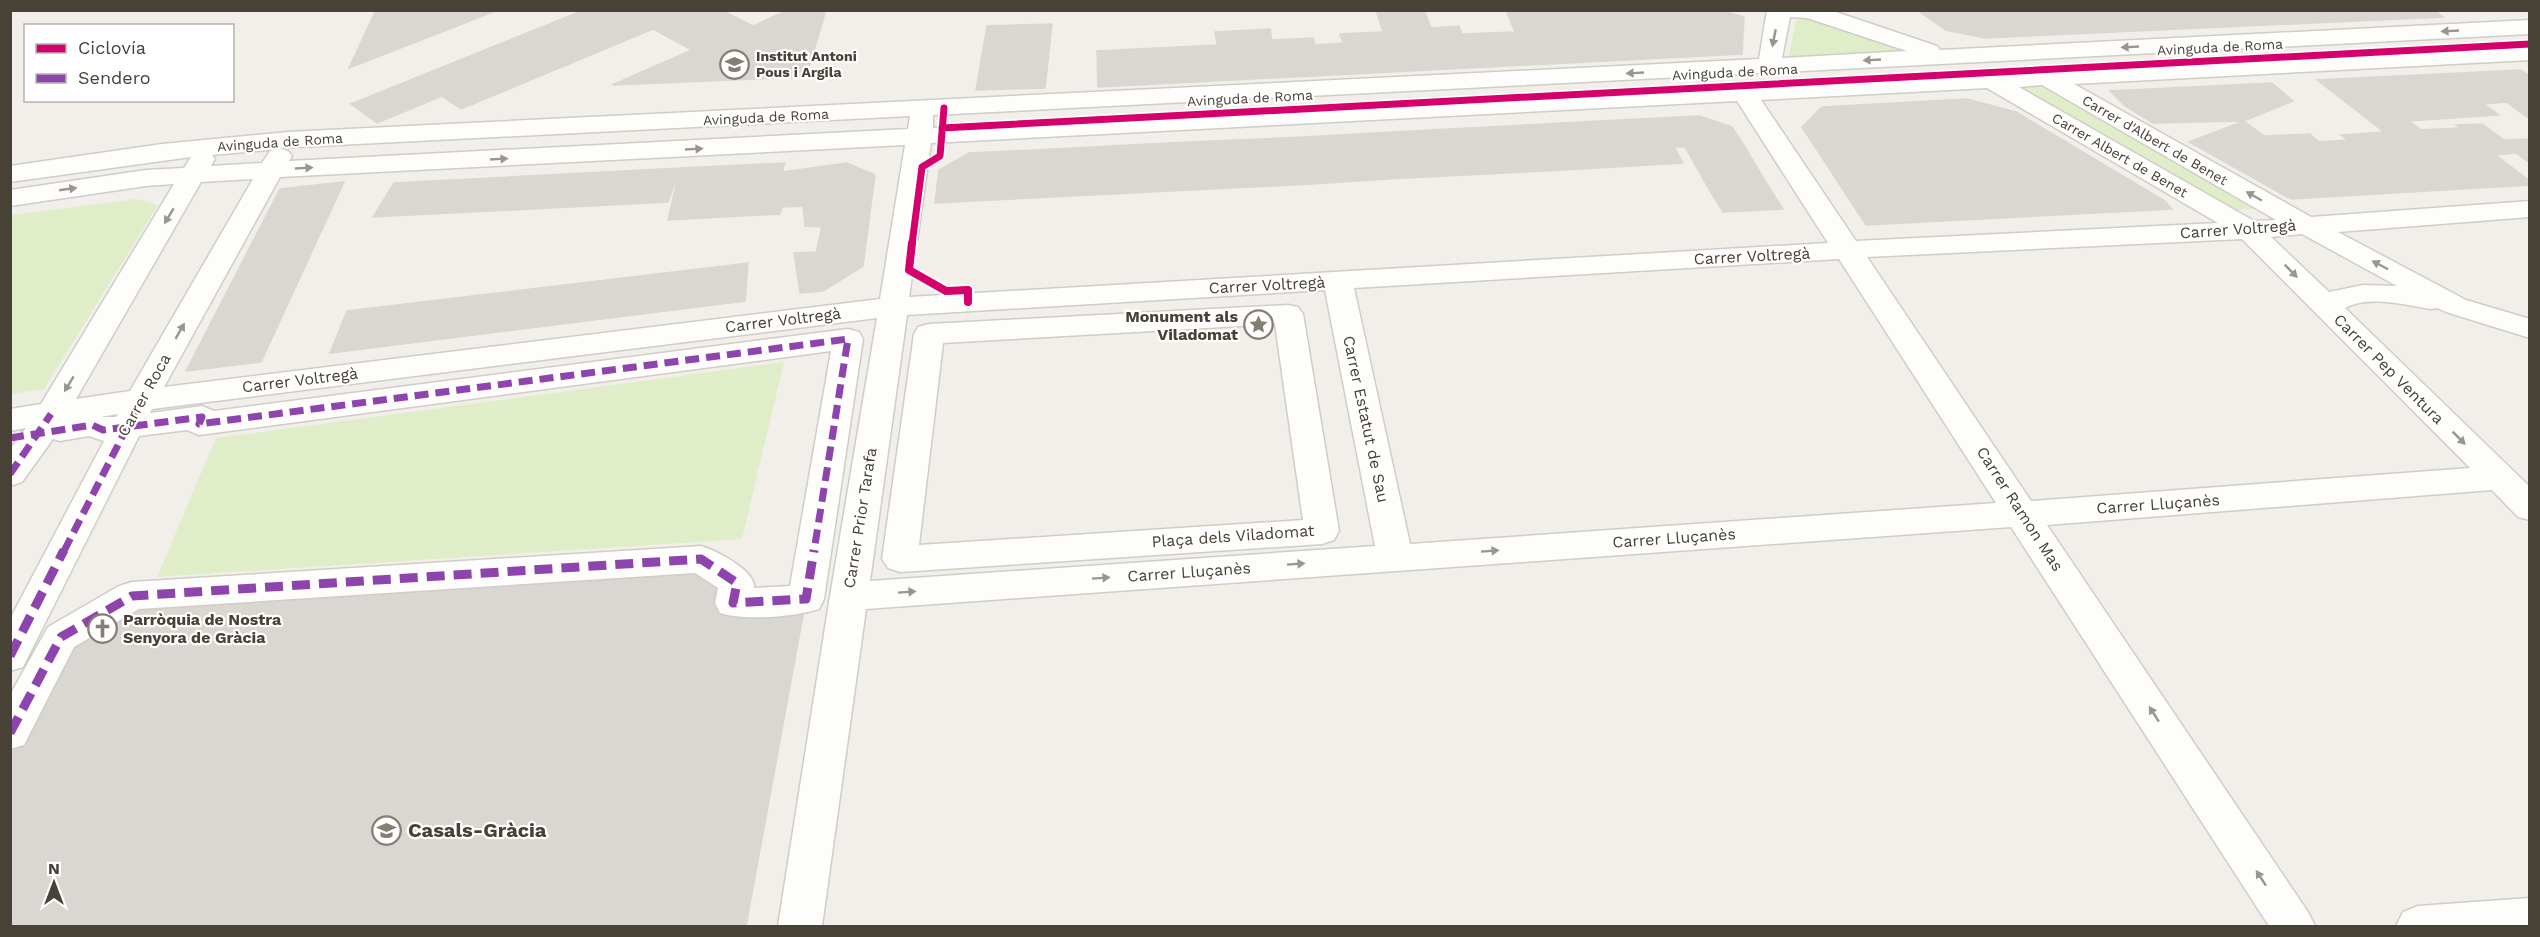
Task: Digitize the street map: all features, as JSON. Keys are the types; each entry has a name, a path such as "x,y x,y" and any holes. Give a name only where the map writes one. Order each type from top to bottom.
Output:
{"street":[{"path":"2466,10 2493,29"},
{"path":"1769,66 1779,11 1809,11 1945,56 1991,80"},
{"name":"Avinguda de Roma","path":"10,198 146,178 1769,66 2529,27"},
{"name":"Carrer d'Albert de Benet","path":"2005,54 2305,225"},
{"name":"Avinguda de Roma","path":"10,174 209,147 288,140 921,124 1744,93 2528,54"},
{"name":"Carrer Albert de Benet","path":"1991,80 2250,230"},
{"name":"Carrer Ramon Mas","path":"1744,93 1850,250 2293,927"},
{"name":"Carrer Prior Tarafa","path":"800,927 848,596 921,124"},
{"name":"Carrer Roca","path":"10,656 134,413 288,140"},
{"path":"10,474 34,428 209,147"},
{"name":"Carrer Voltregà","path":"134,413 892,307 1850,250 2250,230 2529,209"},
{"path":"2305,225 2456,306"},
{"name":"Carrer Pep Ventura","path":"2250,230 2529,508"},
{"name":"Carrer Estatut de Sau","path":"1338,281 1395,557"},
{"path":"2326,306 2338,297 2358,294 2404,296 2456,306 2529,329"},
{"name":"Plaça dels Viladomat","path":"1288,314 1322,531 900,559 929,334 1288,314"},
{"path":"10,420 34,428 92,425 104,430 134,413 202,417 199,424 848,339 806,599 732,603 736,584 701,559 132,596 61,637 10,733"},
{"name":"Carrer Lluçanès","path":"848,596 2023,514 2499,478"},
{"path":"2418,927 2529,918"}],"green space":[{"path":"1809,18 1921,56 1788,61 1796,20"},
{"path":"2040,84 2254,209 2235,210 2017,86"},
{"path":"136,199 158,205 44,389 11,394 11,215"},
{"path":"784,362 742,539 157,577 216,438"}],"building":[{"path":"376,10 498,10 349,68"},
{"name":"Institut Antoni Pous i Argila","path":"584,10 721,10 753,26 788,10 826,10 806,77 612,85 692,50 653,29 461,109 442,96 377,123 351,104"},
{"path":"1376,10 1424,10 1431,28 1459,26 1462,34 1515,32 1506,10 1720,10 1744,17 1742,54 1098,87 1097,51 1217,45 1215,32 1270,29 1272,40 1313,38 1315,45 1343,43 1340,34 1383,32"},
{"path":"1917,10 2434,10 2443,17 1985,38 1946,30"},
{"path":"1052,24 1045,88 976,90 987,26"},
{"path":"2521,70 2530,76 2530,119 2506,102 2484,104 2499,115 2409,121 2421,130 2396,131 2390,127 2379,128 2317,80"},
{"path":"2272,83 2293,101 2244,121 2153,123 2125,106 2110,91"},
{"path":"1967,99 2016,112 2165,201 2172,209 1866,225 1802,127 1822,107"},
{"path":"1699,116 1732,127 1743,144 1675,147 1658,118"},
{"path":"1658,118 1683,163 1563,170 1543,124"},
{"path":"2244,121 2264,136 2310,134 2319,142 2348,140 2341,135 2383,132 2379,128 2390,127 2396,131 2460,128 2530,181 2530,185 2291,199 2189,142"},
{"path":"1543,124 1563,170 1387,179 1374,133"},
{"path":"2482,124 2504,140 2530,139 2530,163 2516,153 2495,155 2456,125"},
{"path":"1374,133 1387,179 1313,184 1303,137"},
{"path":"1303,137 1313,184 1172,191 1168,143"},
{"path":"1168,143 1171,191 1032,198 1034,150"},
{"path":"1743,144 1769,187 1710,191 1685,147"},
{"path":"1034,150 1032,198 935,203 939,170 969,153"},
{"path":"785,163 782,172 847,163 875,175 863,266 823,291 800,293 794,253 816,252 822,227 805,226 803,206 782,207 780,214 668,220 680,168"},
{"path":"680,168 668,202 373,217 394,183"},
{"path":"344,182 261,362 186,371 280,189"},
{"path":"1769,187 1783,209 1723,212 1710,191"},
{"path":"748,263 745,301 330,353 347,311"},
{"name":"Casals-Gràcia","path":"701,559 733,603 806,599 746,926 10,926 10,733 61,637 132,596"}],"marked path":[{"path":"10,438 92,425 103,430 202,417 199,424 848,339 806,599 733,603 737,583 701,559 132,596 61,637 10,733"},
{"path":"10,656 141,400"},
{"path":"10,474 51,414"}],"cycle path":[{"path":"942,128 2530,44"},
{"path":"944,108 940,156 922,167 909,270 946,291 968,290 968,302"}],"place":[{"name":"Institut Antoni Pous i Argila","path":"735,64"},
{"name":"Monument als Viladomat","path":"1259,325"},
{"name":"Parròquia de Nostra Senyora de Gràcia","path":"102,628"},
{"name":"Casals-Gràcia","path":"387,830"}]}
